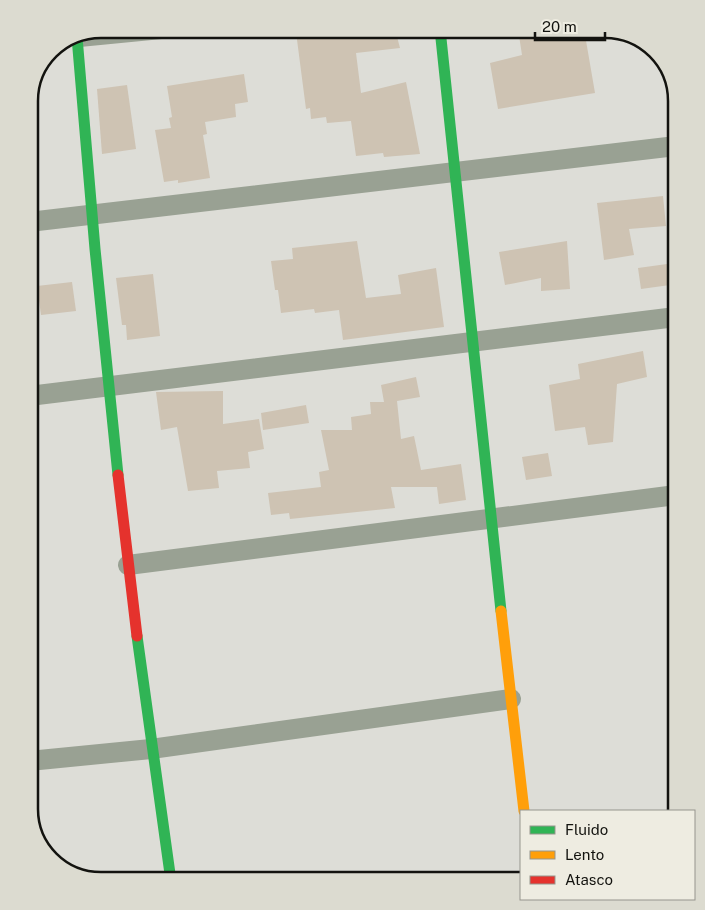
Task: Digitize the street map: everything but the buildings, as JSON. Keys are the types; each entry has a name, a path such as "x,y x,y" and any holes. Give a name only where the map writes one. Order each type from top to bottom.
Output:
{"street":[{"path":"441,38 491,518 524,810"},
{"path":"78,41 91,214 128,565 151,749 170,872"},
{"path":"38,221 668,147"},
{"path":"38,395 668,318"},
{"path":"128,565 668,496"},
{"path":"38,760 151,749 511,699"}],"traffic: fast":[{"path":"441,38 501,611"},
{"path":"77,42 95,249 118,475"},
{"path":"137,636 170,872"}],"traffic: slow":[{"path":"501,611 524,810"}],"traffic: jam":[{"path":"118,475 137,636"}]}
